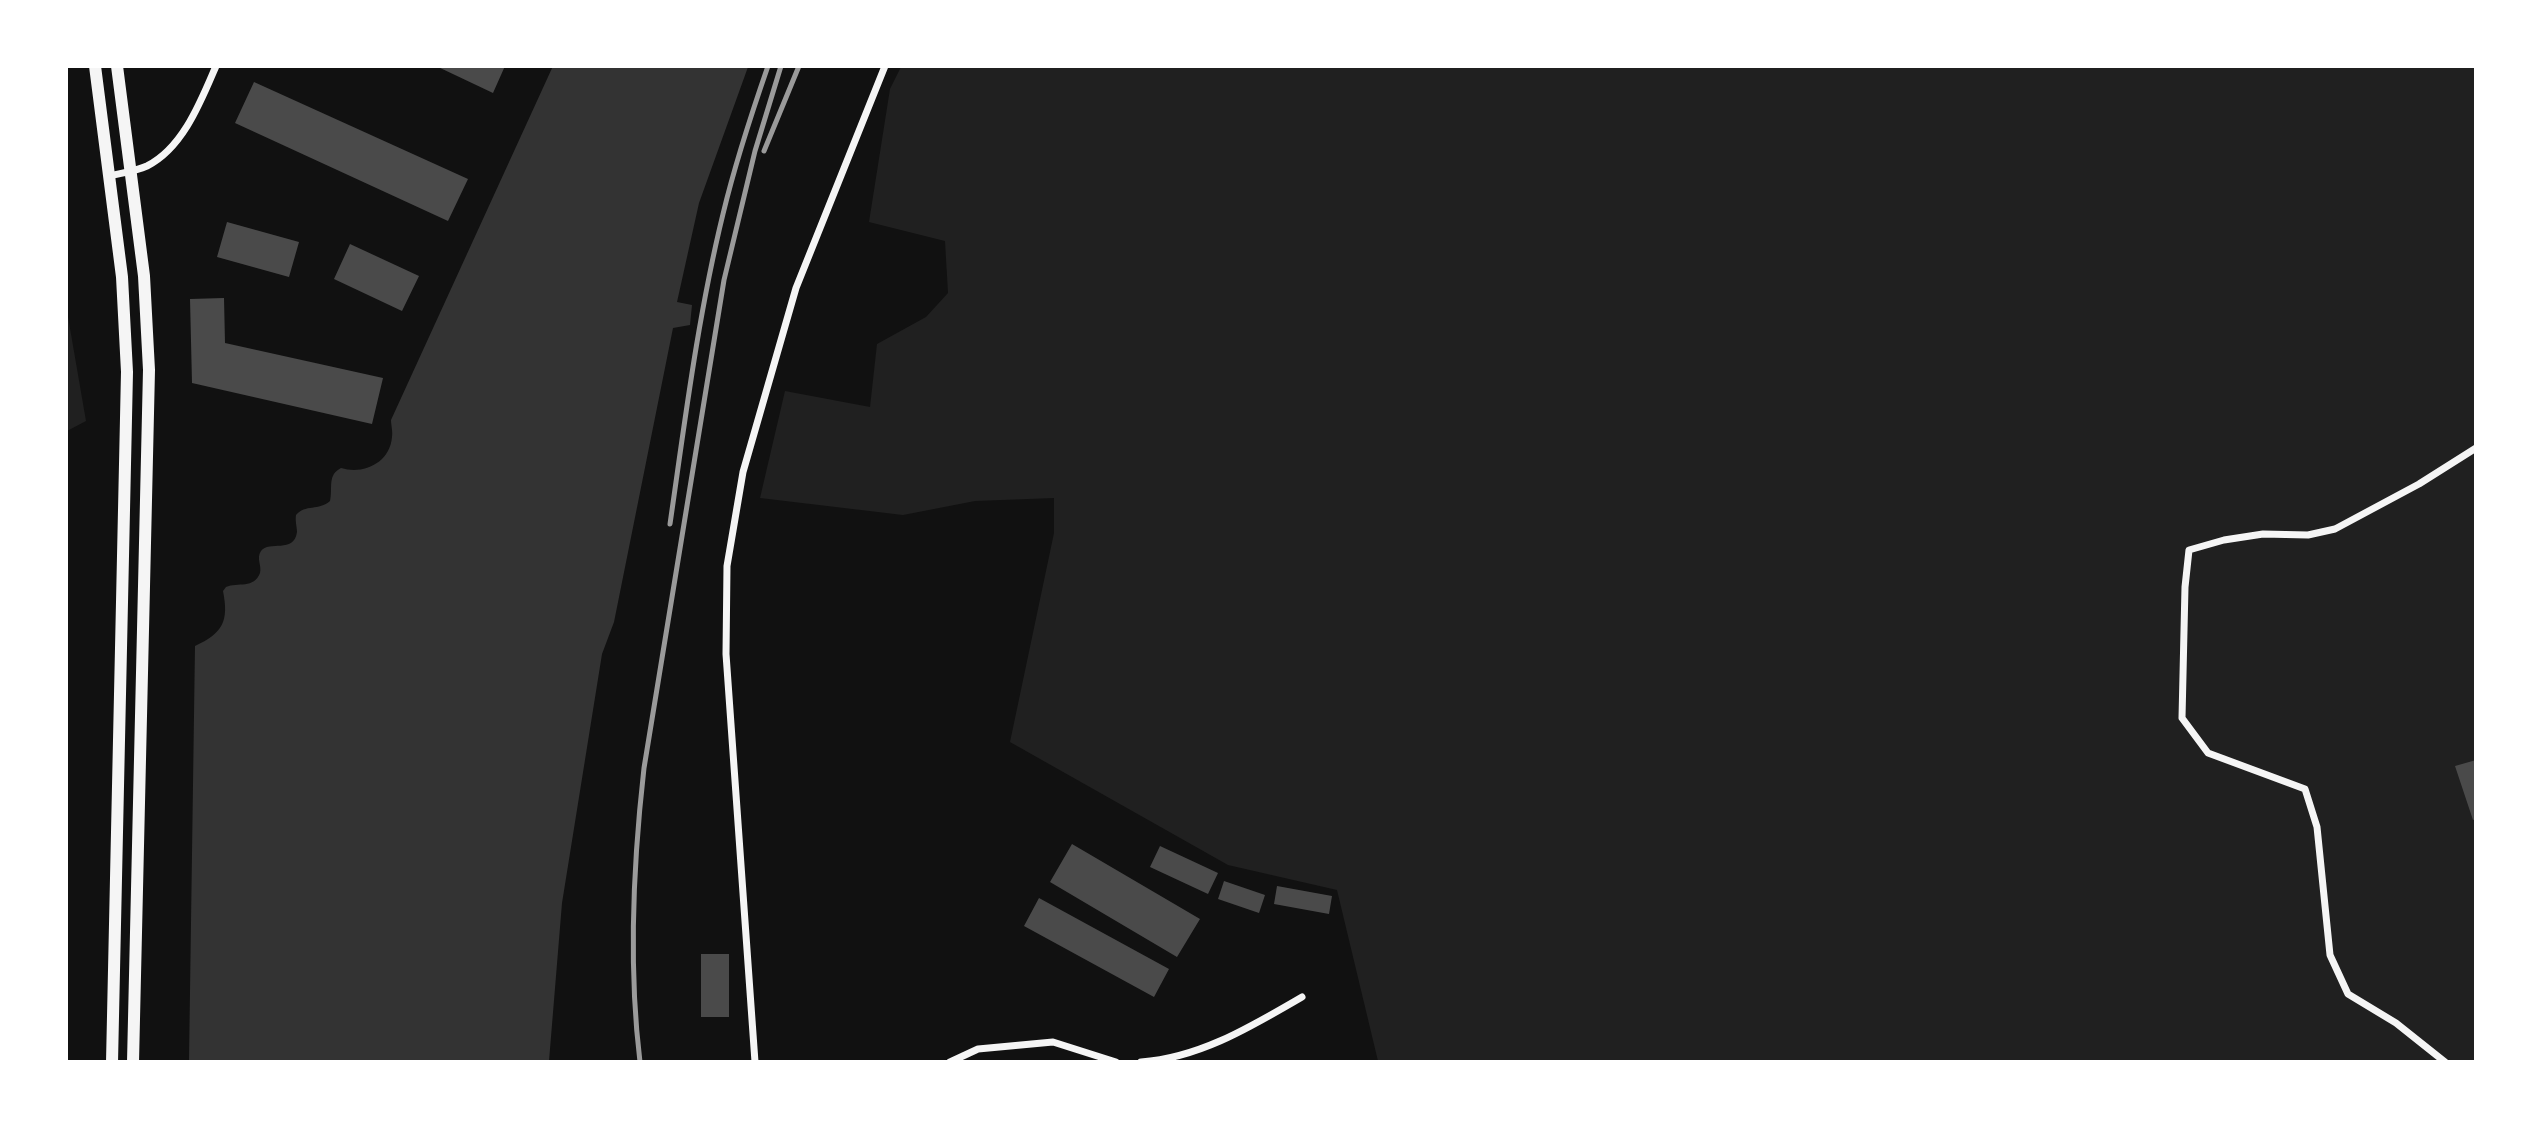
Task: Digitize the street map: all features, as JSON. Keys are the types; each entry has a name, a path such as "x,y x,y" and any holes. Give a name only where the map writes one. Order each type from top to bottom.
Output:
{"main road":[{"path":"95,66 122,277 127,372 112,1062"},
{"path":"117,66 144,276 149,370 133,1062"}],"street":[{"path":"109,176 144,167 160,159 174,144 204,93 216,66"},
{"path":"755,1062 726,654 727,566 743,472 796,288 885,66"},
{"path":"2445,1062 2396,1023 2348,994 2330,955 2317,827 2305,789 2208,752 2182,718 2185,587 2189,550 2224,540 2263,534 2308,535 2335,529 2420,484 2476,448"},
{"path":"1141,1062 1162,1060 1233,1037 1302,996"},
{"path":"950,1062 978,1049 1053,1042 1116,1062"}],"shaded area":[{"path":"553,66 748,67 699,203 677,302 692,305 690,325 673,328 614,622 602,654 562,903 549,1061 189,1061 195,646 212,636 222,625 225,610 223,591 226,587 254,581 260,573 261,551 270,546 291,543 297,532 296,515 330,501 334,474 341,468 358,470 374,465 386,454 392,437 391,420"},
{"path":"901,67 2475,67 2475,1061 1378,1061 1337,890 1228,865 1010,742 1054,533 1054,498 975,501 903,515 760,498 785,391 870,407 877,344 926,317 948,293 945,241 869,222 890,89"},
{"path":"67,311 86,421 66,431"}],"building":[{"path":"436,66 505,66 493,93"},
{"path":"254,82 468,179 448,221 235,123"},
{"path":"227,222 299,242 289,277 217,257"},
{"path":"350,244 419,276 402,311 334,279"},
{"path":"224,298 225,343 383,378 372,424 192,383 190,299"},
{"path":"2476,760 2476,819 2473,820 2455,766"},
{"path":"1072,844 1200,919 1177,957 1050,882"},
{"path":"1160,846 1218,873 1208,894 1150,867"},
{"path":"1224,881 1265,895 1259,913 1218,899"},
{"path":"1277,886 1332,896 1329,914 1274,904"},
{"path":"1039,898 1169,969 1154,997 1024,926"},
{"path":"701,954 729,954 729,1017 701,1017"}],"railway":[{"path":"670,524 693,368 714,252 738,158 768,66"},
{"path":"640,1062 634,988 633,915 644,768 724,280 755,151 781,66"},
{"path":"764,151 799,66"}]}
